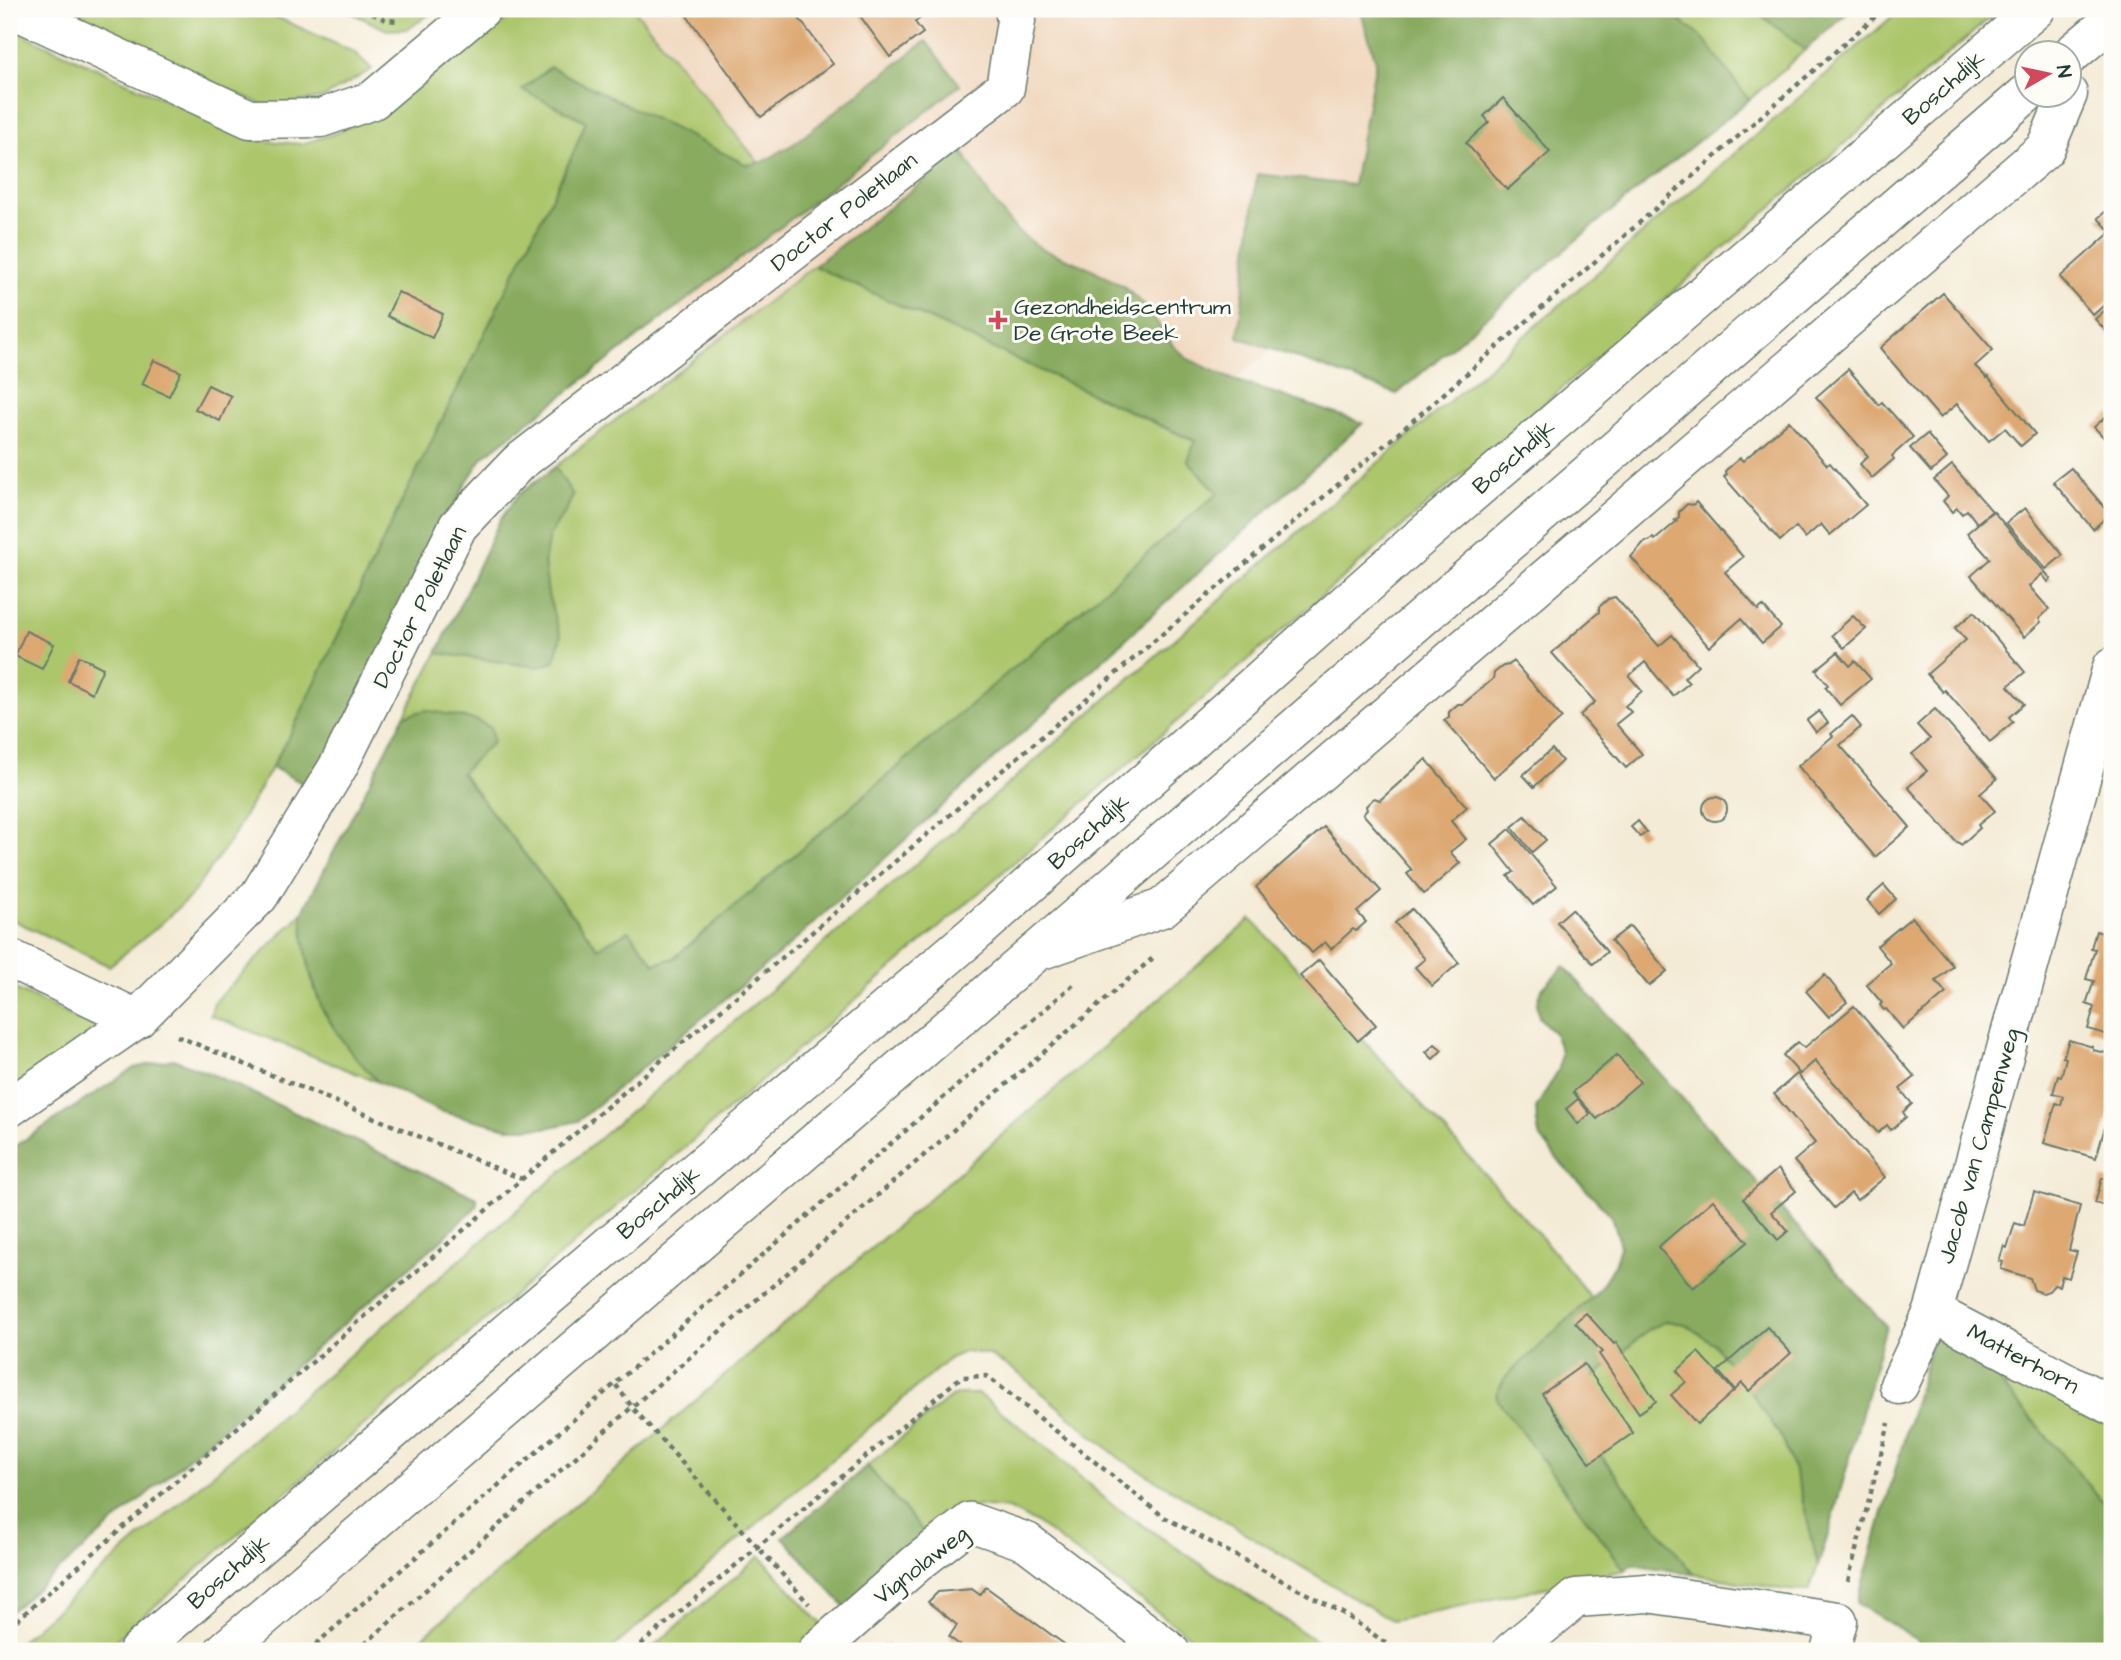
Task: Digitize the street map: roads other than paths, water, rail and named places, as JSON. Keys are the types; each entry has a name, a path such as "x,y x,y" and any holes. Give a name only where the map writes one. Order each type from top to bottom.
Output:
{"main road":[{"path":"13,9 250,119 321,118 373,100 481,9"},
{"name":"Doctor Poletlaan","path":"9,1108 136,1019 259,896 339,765 458,526 517,464 1005,88 1016,21 1014,9"},
{"name":"Boschdijk","path":"138,1651 973,935 1415,542 2036,9"},
{"path":"2082,60 2091,38"},
{"path":"224,1651 1036,952 2012,105"},
{"path":"1036,952 1162,908 2045,149 2062,108"},
{"name":"Jacob van Campenweg","path":"1899,1385 1933,1312 2112,667"},
{"path":"9,958 136,1019"},
{"name":"Matterhorn","path":"1933,1312 2112,1406"},
{"name":"Vignolaweg","path":"827,1643 917,1563 970,1522 1027,1542 1170,1651"},
{"path":"1512,1651 1576,1598 1647,1593 1834,1636"}],"place":[{"name":"Gezondheidscentrum De Grote Beek","path":"998,320"}]}
